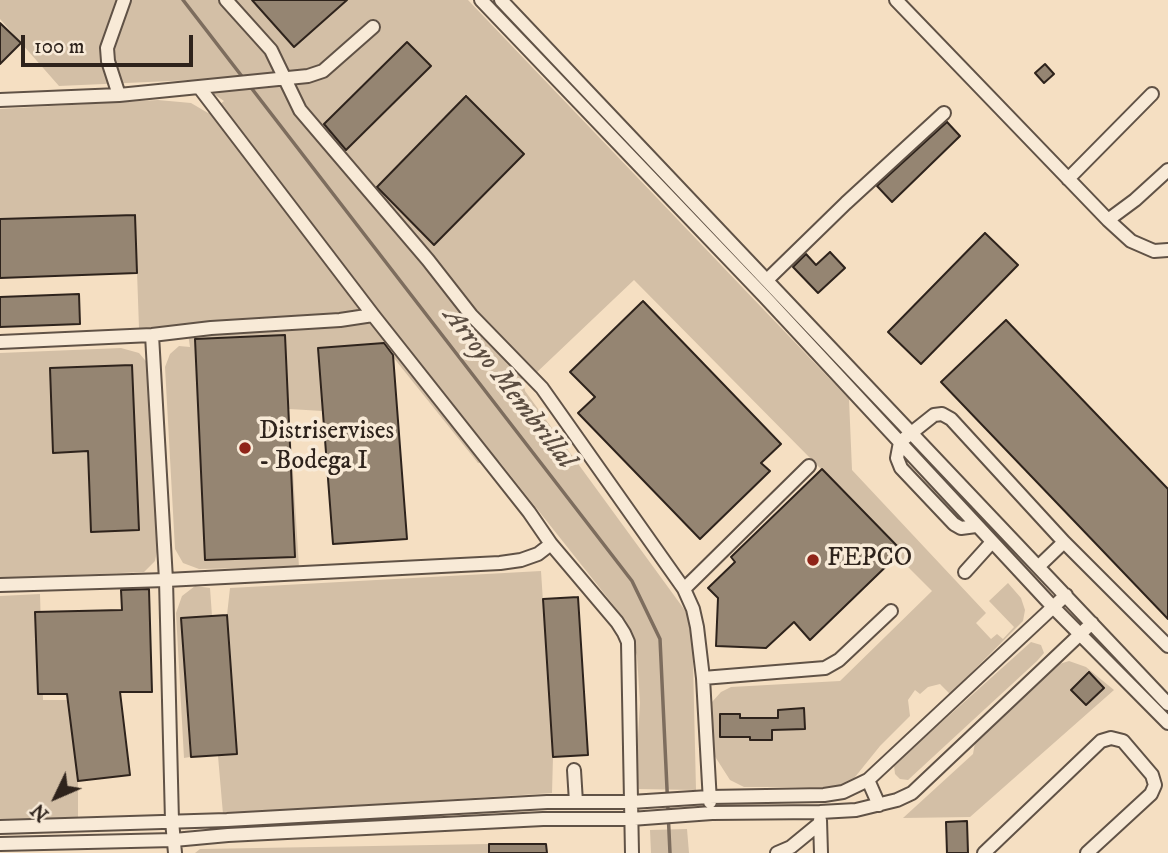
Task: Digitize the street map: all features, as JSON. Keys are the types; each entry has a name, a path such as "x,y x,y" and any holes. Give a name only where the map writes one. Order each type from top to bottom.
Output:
{"street":[{"path":"119,95 108,61 107,48 124,0"},
{"path":"226,0 271,50 300,110 428,260 451,292 542,388 684,589 693,608 697,627 712,813"},
{"path":"481,0 900,442 976,526 1168,723"},
{"path":"501,0 1168,704"},
{"path":"896,0 1130,241 1154,251 1168,250"},
{"path":"0,100 119,95 285,79 323,71 373,27"},
{"path":"554,76 564,66"},
{"path":"199,87 551,544 617,622 628,642 632,853"},
{"path":"1068,179 1152,94"},
{"path":"767,280 944,113"},
{"path":"1108,220 1168,170"},
{"path":"0,342 152,335 373,315"},
{"path":"152,335 166,580 174,846"},
{"path":"900,442 934,415 942,414 951,419 1064,542 1168,646"},
{"path":"684,589 809,466"},
{"path":"965,572 992,542"},
{"path":"1039,566 1064,542"},
{"path":"0,585 166,580 500,563 538,554 551,544"},
{"path":"0,827 227,820 576,802 824,795 843,792 869,780 1066,595"},
{"path":"703,678 825,668 839,660 891,611"},
{"path":"0,844 174,846 228,835 543,819 631,819 712,813 820,818 879,805 912,793 1092,623"},
{"path":"984,853 1101,741 1111,738 1123,741 1152,775 1155,785 1151,794 1087,853"},
{"path":"574,770 576,802"},
{"path":"869,780 879,805"},
{"path":"777,853 791,846 820,818"},
{"path":"820,818 821,853"}],"shaded area":[{"path":"0,0 468,0 849,399 852,470 986,613 976,623 991,639 997,634 1003,639 1014,627 989,601 1008,583 1021,598 1025,610 1023,621 950,694 940,684 928,687 920,694 915,690 908,700 910,716 880,746 847,787 744,787 730,780 714,755 712,702 721,692 731,687 840,681 932,591 897,556 902,551 634,280 535,374 512,363 522,376 525,391 692,620 696,790 639,789 636,768 640,703 637,656 626,621 499,461 478,463 393,357 392,343 319,348 323,411 289,409 299,567 199,569 183,563 175,549 165,367 170,354 179,346 190,347 187,327 139,328 135,215 0,219 0,109 158,100 191,103 208,113 224,101 193,80 59,86 0,19"},
{"path":"121,348 139,353 150,366 157,551 155,561 144,572 0,578 0,353"},
{"path":"541,571 553,757 552,793 223,814 218,756 237,754 227,615 230,588"},
{"path":"195,586 210,588 212,616 181,619 190,757 184,758 176,613 182,596"},
{"path":"40,594 43,700 68,700 78,781 78,822 0,824 0,596"},
{"path":"1031,642 1041,645 1044,653 1037,661 908,780 900,779 895,774 894,765"},
{"path":"1069,661 1086,667 1114,690 970,817 903,818 973,754 976,737 1053,666"},
{"path":"687,829 689,853 651,853 650,830"},
{"path":"489,844 489,853 195,853 200,849"}],"building":[{"path":"252,0 347,0 294,47"},
{"path":"0,23 21,43 0,64"},
{"path":"407,42 431,66 346,150 324,124"},
{"path":"1045,64 1054,74 1044,83 1035,73"},
{"path":"466,96 524,154 434,245 377,187"},
{"path":"947,122 960,136 892,202 877,186"},
{"path":"135,215 137,273 0,278 0,219"},
{"path":"985,233 1018,265 921,364 888,332"},
{"path":"830,252 845,268 818,293 793,267 806,254 816,265"},
{"path":"79,294 80,324 0,327 0,297"},
{"path":"643,301 781,444 761,463 770,471 700,539 578,413 595,397 570,372"},
{"path":"1006,320 1168,489 1168,619 941,382"},
{"name":"Distriservises - Bodega I","path":"285,335 295,557 205,560 195,339"},
{"path":"384,343 393,355 407,539 333,544 318,348"},
{"path":"132,365 139,530 91,532 88,451 53,453 50,368"},
{"name":"FEPCO","path":"822,469 902,551 810,640 794,622 766,648 716,646 718,598 708,588 735,562 731,557"},
{"path":"149,589 152,692 120,692 130,775 78,781 67,694 38,694 35,612 122,610 121,590"},
{"path":"578,597 588,755 553,757 543,599"},
{"path":"227,615 237,754 191,757 181,618"},
{"path":"1089,672 1104,688 1086,705 1071,690"},
{"path":"804,708 805,729 772,730 772,740 720,737 720,714 740,714 740,718 778,718 778,710"},
{"path":"967,821 968,853 947,853 946,822"},
{"path":"489,844 546,844 547,853 489,853"}],"waterway":[{"name":"Arroyo Membrillal","path":"183,0 244,79"},
{"name":"Arroyo Membrillal","path":"249,85 632,581 660,639 670,853"}],"place":[{"name":"Distriservises - Bodega I","path":"245,448"},
{"name":"FEPCO","path":"813,560"}]}
